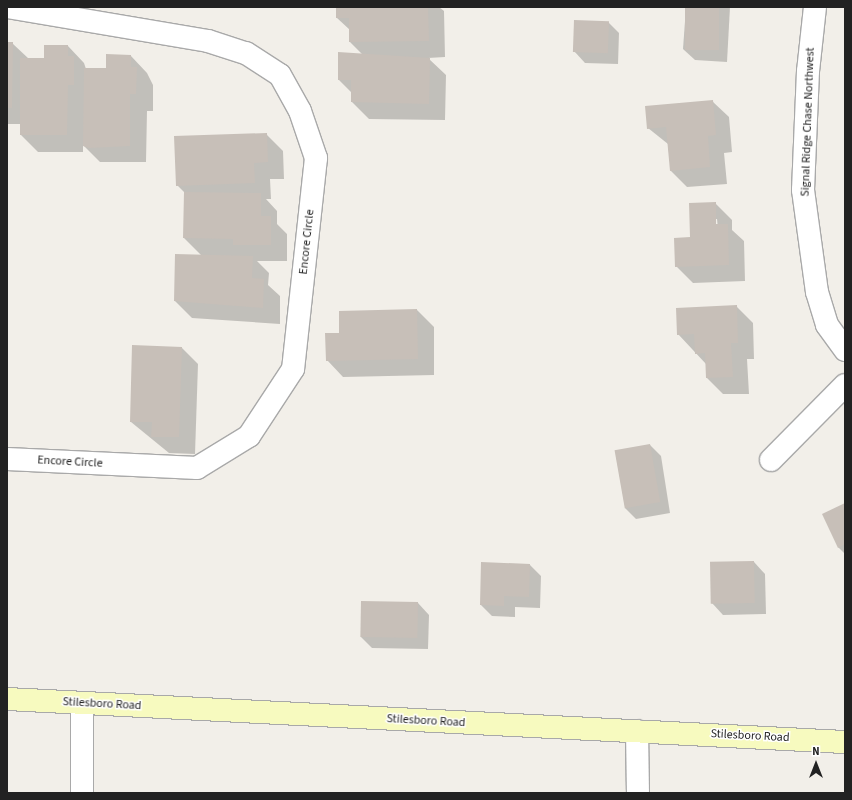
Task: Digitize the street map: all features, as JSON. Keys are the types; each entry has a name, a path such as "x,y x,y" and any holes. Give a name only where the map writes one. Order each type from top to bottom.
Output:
{"main road":[{"name":"Stilesboro Road","path":"7,699 845,742"}],"street":[{"name":"Encore Circle","path":"7,7 208,41 246,53 280,75 300,111 316,158 293,369 249,436 197,468 7,459"},
{"name":"Signal Ridge Chase Northwest","path":"815,7 808,70 803,190 817,292 827,325 845,350"},
{"path":"772,460 845,385"},
{"path":"82,703 82,793"},
{"path":"637,731 638,793"}],"building":[{"path":"336,7 428,7 429,41 349,42 349,18 336,18"},
{"path":"685,7 719,7 719,50 685,50"},
{"path":"574,20 609,21 608,53 573,52"},
{"path":"7,42 13,42 12,108 7,108"},
{"path":"44,45 68,45 68,56 74,56 74,85 68,85 67,135 20,135 20,58 44,58"},
{"path":"338,52 430,58 429,104 351,102 351,80 338,80"},
{"path":"106,54 131,55 131,67 137,67 136,94 130,94 130,146 89,148 83,146 84,68 106,68"},
{"path":"713,100 716,135 708,136 710,167 670,171 666,127 647,129 645,106"},
{"path":"267,133 268,162 254,163 255,183 176,186 174,136"},
{"path":"184,192 261,193 261,216 271,216 271,245 233,245 233,239 183,238"},
{"path":"716,202 716,224 728,224 729,265 675,267 674,238 690,237 689,203"},
{"path":"175,254 253,256 252,278 264,279 263,308 174,301"},
{"path":"737,305 738,343 731,343 733,377 706,378 705,353 695,354 694,334 677,335 676,308"},
{"path":"417,309 418,359 326,361 325,333 339,333 339,311"},
{"path":"132,345 182,347 179,437 151,437 152,422 130,422"},
{"path":"650,444 660,502 625,508 615,450"},
{"path":"845,503 845,544 838,548 822,514"},
{"path":"754,561 755,603 711,604 710,562"},
{"path":"481,562 530,564 529,597 504,596 504,606 480,605"},
{"path":"361,601 418,602 417,638 360,637"}]}
